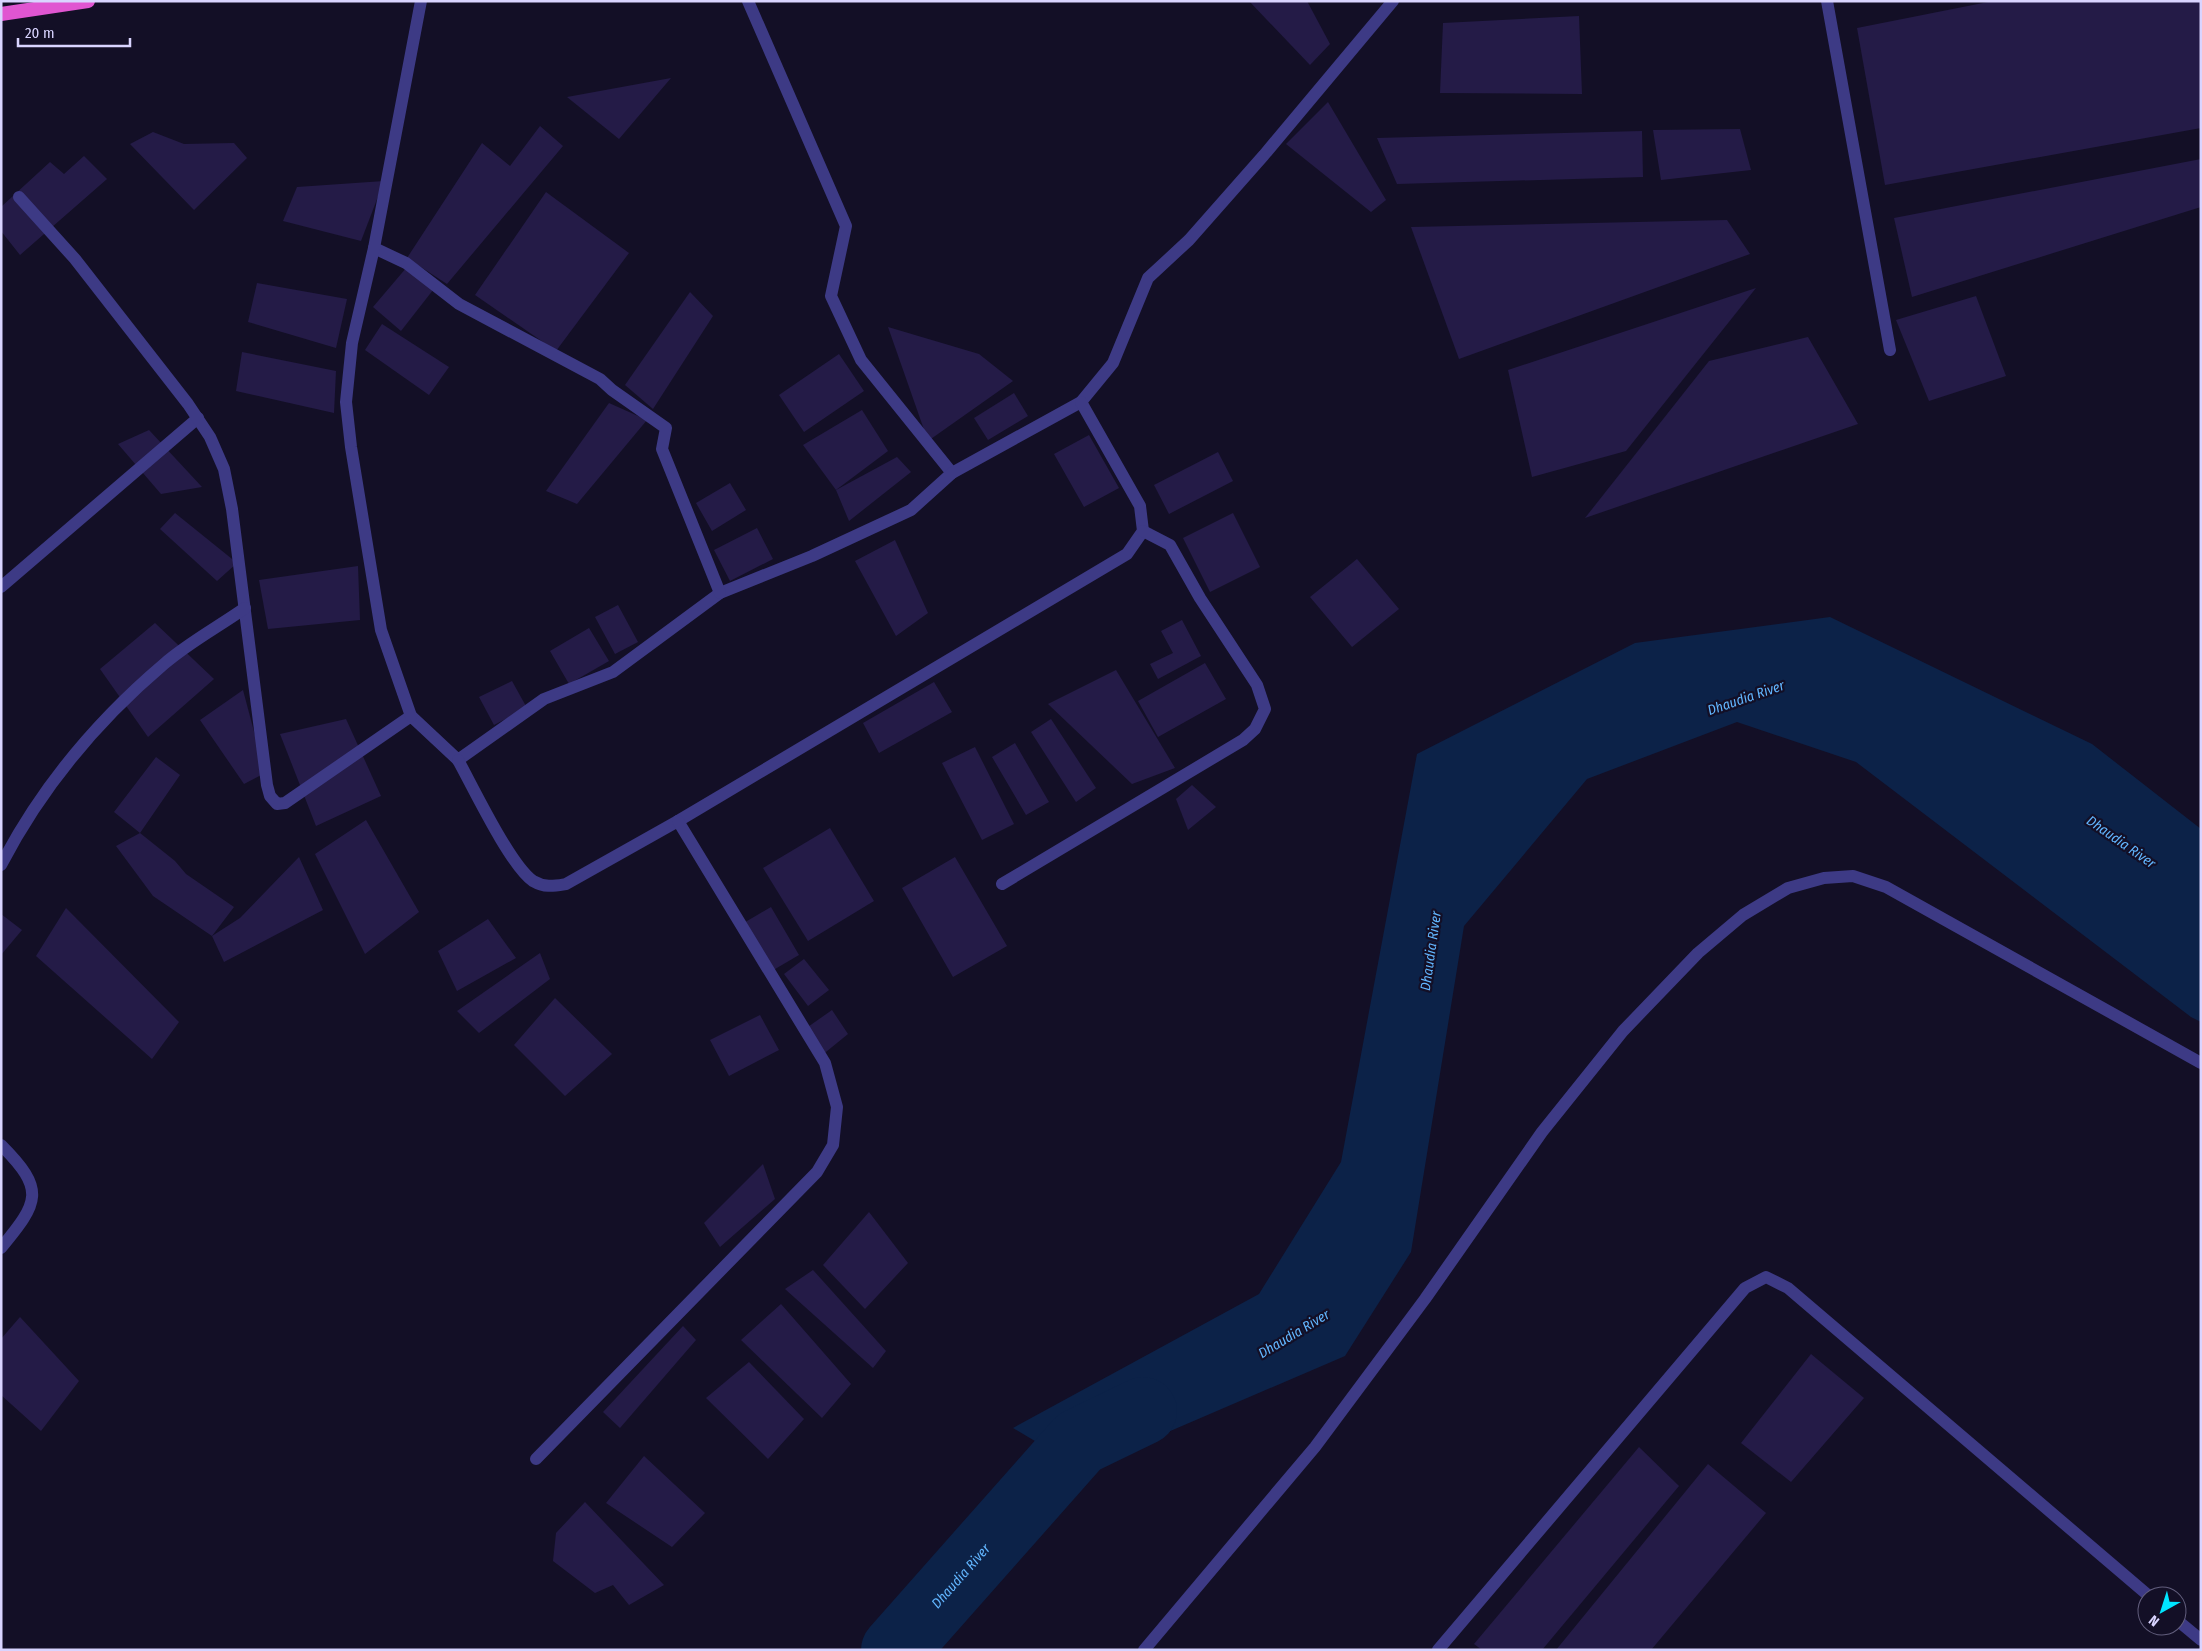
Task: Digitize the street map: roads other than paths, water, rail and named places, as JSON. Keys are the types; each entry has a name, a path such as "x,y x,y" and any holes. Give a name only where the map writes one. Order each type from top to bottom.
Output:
{"highway":[{"path":"1,14 88,1"}],"street":[{"path":"421,1 374,248 352,343 346,402 351,447 381,630 411,716 458,760 512,857 533,880 550,887 566,884 678,821 1127,554 1143,531 1140,506 1081,402"},
{"path":"748,1 846,226 831,296 862,360 952,473"},
{"path":"458,760 544,700 613,672 720,593 812,556 911,510 952,473 1081,402 1113,363 1148,278 1189,240 1264,155 1394,1"},
{"path":"1827,1 1890,350"},
{"path":"20,198 75,259 198,418 210,437 224,470 232,508 267,785 270,796 277,804 285,803 411,716"},
{"path":"374,248 406,263 459,304 600,378 612,390 666,428 662,449 720,593"},
{"path":"1,587 198,418"},
{"path":"1002,884 1243,740 1255,729 1265,710 1257,685 1200,598 1170,544 1143,531"},
{"path":"1,864 53,780 102,722 164,664 245,608"},
{"path":"536,1459 817,1172 833,1145 837,1107 825,1063 678,821"},
{"path":"1144,1650 1315,1447 1424,1299 1542,1132 1623,1031 1698,953 1743,915 1788,888 1824,878 1854,876 1886,887 2201,1063"},
{"path":"1,1144 30,1179 33,1199 26,1218 1,1248"},
{"path":"1438,1650 1745,1288 1766,1277 1788,1288 2137,1586"},
{"path":"2187,1628 2201,1640"}],"water":[{"path":"1830,617 2092,744 2201,829 2201,1022 2191,1017 1856,762 1737,722 1587,779 1464,926 1411,1252 1345,1356 1082,1469 1013,1428 1259,1294 1341,1162 1417,754 1635,643"}],"waterway":[{"name":"Dhaudia River","path":"895,1650 1079,1442 1143,1411"}]}
